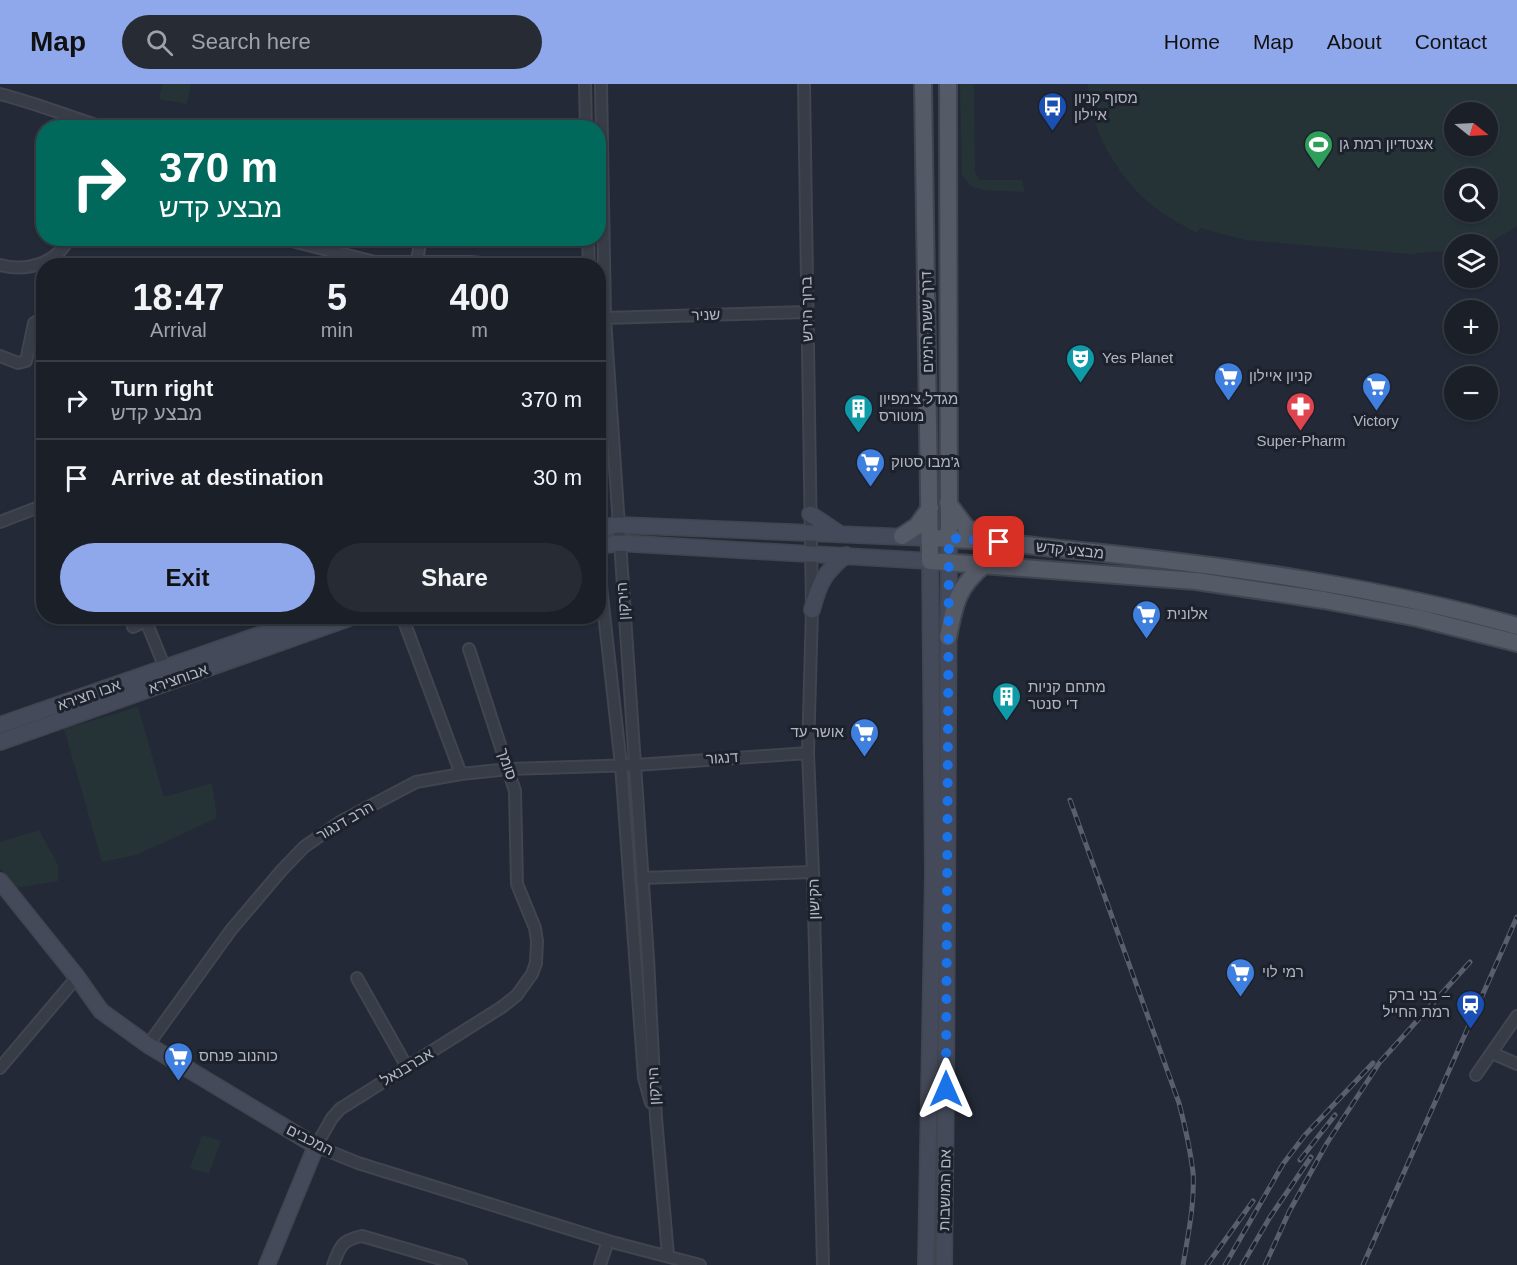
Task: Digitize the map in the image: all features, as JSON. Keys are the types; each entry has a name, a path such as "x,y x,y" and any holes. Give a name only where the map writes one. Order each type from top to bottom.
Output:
{"main road":[{"name":"דרך ששת הימים","path":"923,84 930,561"},
{"name":"דרך ששת הימים","path":"948,84 949,538"},
{"path":"948,503 965,526 983,540"},
{"path":"902,536 917,526 930,508"},
{"name":"מבצע קדש","path":"930,538 983,540 1192,563 1325,593 1517,643"},
{"name":"מבצע קדש","path":"930,561 1415,599 1517,626"},
{"path":"948,637 958,596 968,579 984,566"}],"street":[{"path":"585,84 586,120"},
{"name":"הירקון","path":"601,84 602,120"},
{"name":"ברוך הירש","path":"804,84 810,534"},
{"path":"0,94 33,102 80,120"},
{"path":"52,258 64,246"},
{"path":"312,246 359,258"},
{"path":"0,265 28,267 36,265"},
{"name":"שניר","path":"606,318 807,312"},
{"path":"0,356 18,363 26,361 36,322"},
{"name":"הירקון","path":"606,334 636,765 656,1118 668,1255"},
{"path":"0,522 36,508"},
{"path":"810,514 840,534"},
{"path":"606,527 618,525"},
{"name":"מבצע קדש","path":"618,525 930,538"},
{"name":"הקישון","path":"810,534 812,610 808,753 823,1265"},
{"name":"אם המושבות","path":"944,1265 949,538"},
{"path":"606,545 619,543"},
{"name":"מבצע קדש","path":"619,543 930,561"},
{"path":"812,610 818,588 830,568 846,555"},
{"path":"897,560 920,575 932,592"},
{"name":"אם המושבות","path":"926,1265 933,874 930,561"},
{"path":"147,624 168,675"},
{"name":"אבו חצירא","path":"0,726 168,675 294,624"},
{"name":"אבוחצירא","path":"0,742 168,675 330,624"},
{"path":"405,624 461,774"},
{"name":"הירקון","path":"605,624 621,765 644,1078 656,1118"},
{"name":"סומך","path":"469,649 509,769 516,800 517,884"},
{"name":"דנגור","path":"636,765 808,753"},
{"name":"הרב דנגור","path":"147,1045 231,930 281,871 304,847 340,822 416,782 509,769 636,765"},
{"path":"642,878 813,872"},
{"name":"המכבים","path":"0,881 77,977 101,1011 147,1045 316,1146 358,1162 608,1241 700,1265"},
{"name":"אברבנאל","path":"268,1265 316,1146 340,1108 495,1012 518,994 526,984 537,963 537,941 535,928 517,884"},
{"path":"0,1068 77,977"},
{"path":"357,978 407,1067"},
{"path":"1476,1075 1517,1016"},
{"path":"1492,1053 1517,1064"},
{"path":"333,1265 342,1243 350,1238 362,1236 461,1265"},
{"path":"600,1265 608,1241"}],"shaded area":[{"path":"162,84 191,84 187,104 159,99"},
{"path":"960,84 974,84 975,172 980,180 1022,180 1025,192 983,190 971,186 962,175"},
{"name":"אצטדיון רמת גן","path":"1088,84 1517,84 1517,226 1498,238 1498,234 1444,234 1444,251 1410,254 1245,240 1200,228 1197,233 1154,207 1129,182 1108,152 1094,119"},
{"path":"138,707 164,797 212,783 217,818 136,855 102,862 64,729"},
{"path":"39,830 58,865 58,881 16,888 0,868 0,842"},
{"path":"202,1135 221,1141 209,1174 190,1168"}],"railway":[{"path":"1070,800 1179,1103 1193,1172 1191,1219 1183,1265"},
{"path":"1363,1265 1517,917"},
{"path":"1265,1265 1289,1212 1327,1143 1380,1062 1470,962"},
{"path":"1225,1265 1283,1164 1305,1135 1373,1063"},
{"path":"1300,1160 1335,1115"},
{"path":"1242,1265 1270,1217 1311,1157"},
{"path":"1207,1265 1253,1201"}],"place":[{"name":"מסוף קניון איילון","path":"1053,132"},
{"name":"אצטדיון רמת גן","path":"1318,170"},
{"name":"Yes Planet","path":"1081,384"},
{"name":"קניון איילון","path":"1228,402"},
{"name":"Victory","path":"1376,412"},
{"name":"Super-Pharm","path":"1301,432"},
{"name":"מגדל צ'מפיון מוטורס","path":"858,434"},
{"name":"ג'מבו סטוק","path":"870,488"},
{"name":"אלונית","path":"1146,640"},
{"name":"מתחם קניות די סנטר","path":"1007,722"},
{"name":"אושר עד","path":"865,758"},
{"name":"רמי לוי","path":"1241,998"},
{"name":"בני ברק – רמת החייל","path":"1471,1030"},
{"name":"כוהנוב פנחס","path":"178,1082"}],"route":[{"path":"946,1089 949,538 999,542"}]}
